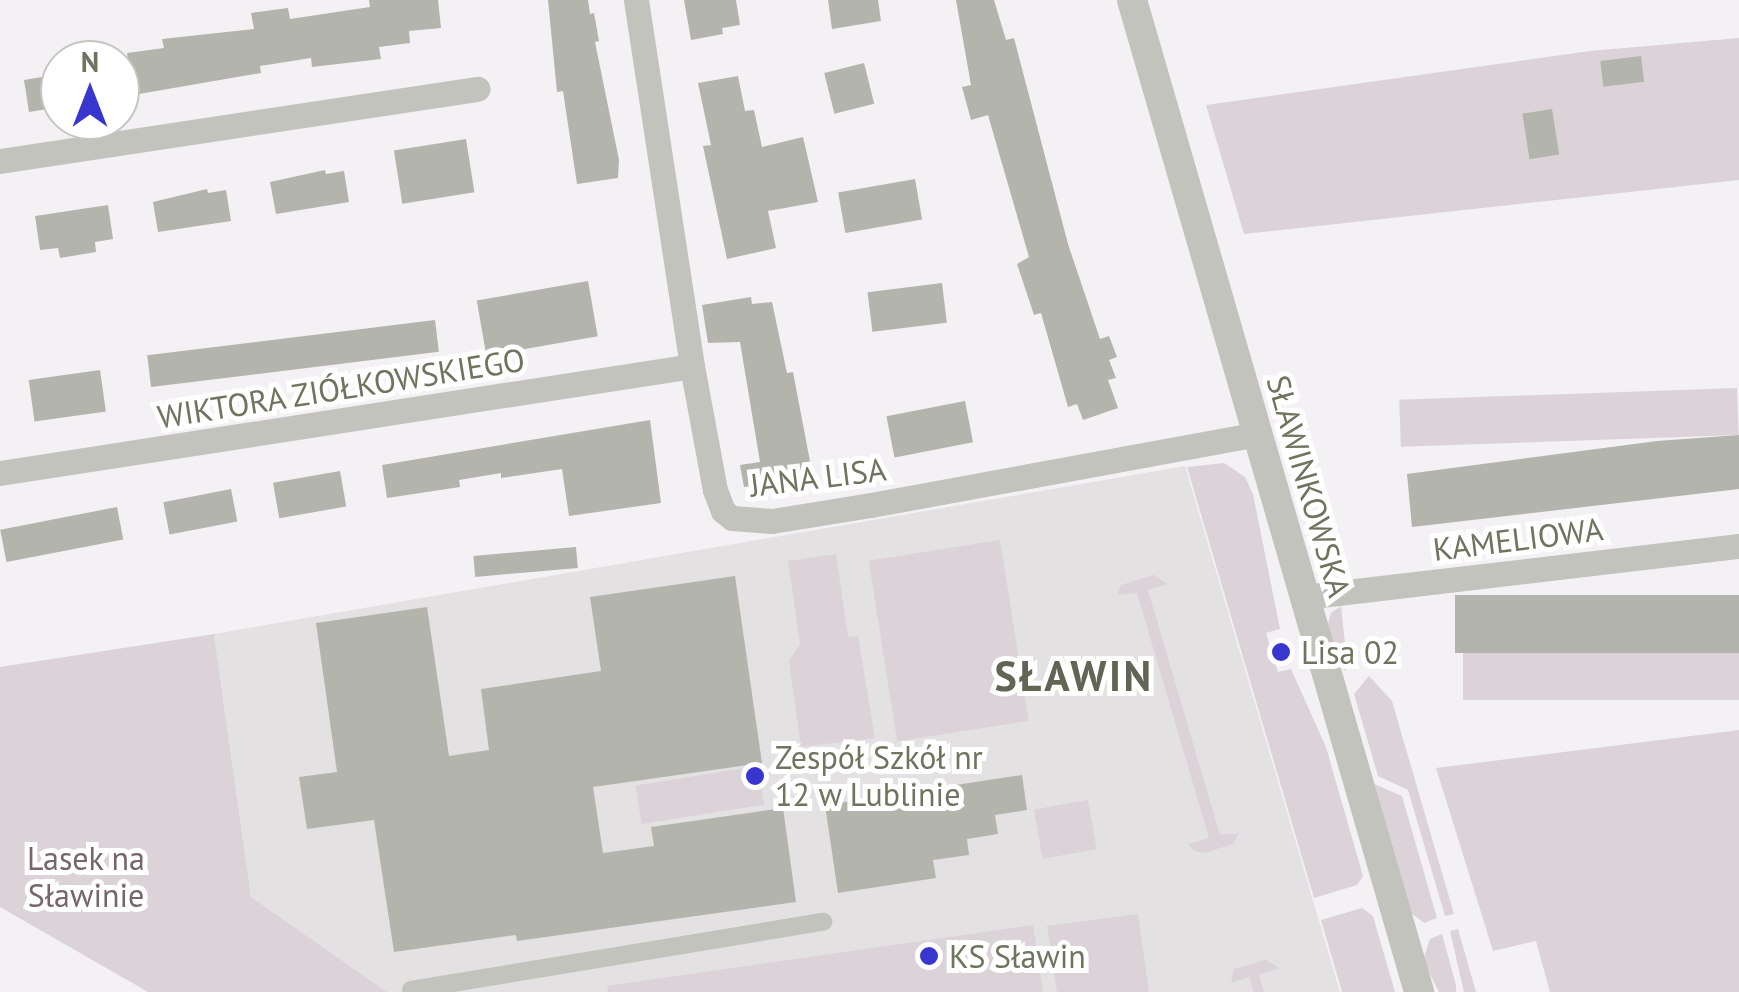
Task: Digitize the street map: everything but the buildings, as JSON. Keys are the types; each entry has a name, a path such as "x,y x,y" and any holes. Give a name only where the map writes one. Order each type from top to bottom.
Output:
{"street":[{"name":"JANA LISA","path":"636,0 692,366 715,490 723,511 745,522 890,502 1257,434"},
{"name":"SŁAWINKOWSKA","path":"1132,0 1419,992"},
{"path":"0,161 478,89"},
{"name":"WIKTORA ZIÓŁKOWSKIEGO","path":"0,473 692,366"},
{"name":"KAMELIOWA","path":"1304,597 1739,546"},
{"path":"411,990 823,922"}],"shaded area":[{"name":"Zespół Szkół nr 12 w Lublinie","path":"1185,466 1340,992 387,992 251,897 214,634"}],"green space":[{"path":"1739,38 1739,180 1244,234 1206,105 1590,51"},
{"path":"1737,388 1739,435 1401,447 1399,400"},
{"path":"1224,463 1245,477 1253,494 1280,629 1266,633 1278,672 1291,669 1326,747 1363,876 1357,885 1314,898 1187,467"},
{"path":"1000,540 1029,721 897,742 869,561"},
{"path":"836,554 848,637 858,636 875,738 801,747 789,661 800,644 788,561"},
{"path":"1154,575 1167,584 1148,590 1220,835 1239,833 1233,844 1204,853 1194,851 1189,844 1209,838 1137,593 1117,595 1121,585"},
{"path":"1341,606 1345,644 1356,660 1344,671 1327,627 1331,613"},
{"name":"Lasek na Sławinie","path":"214,634 251,897 387,992 148,992 0,907 0,667"},
{"path":"1463,653 1739,653 1739,700 1463,700"},
{"path":"1369,676 1392,701 1454,914 1445,916 1408,790 1378,776 1354,694"},
{"path":"1739,730 1739,992 1550,992 1536,941 1493,951 1436,768"},
{"path":"758,766 764,805 642,824 636,785"},
{"path":"1372,783 1402,796 1437,918 1424,923 1410,912"},
{"path":"1088,800 1097,849 1043,859 1034,810"},
{"path":"1362,908 1373,916 1395,992 1342,992 1321,920"},
{"path":"1138,914 1149,992 1057,992 1047,926"},
{"name":"KS Sławin","path":"1033,925 1043,992 608,992 607,986"},
{"path":"1458,929 1476,992 1464,992 1450,931"},
{"path":"1442,934 1456,992 1439,992 1423,960 1430,939"},
{"path":"1266,960 1279,968 1259,975 1264,992 1254,992 1249,977 1231,983 1234,969"}],"place":[{"name":"Lisa 02","path":"1281,652"},
{"name":"Zespół Szkół nr 12 w Lublinie","path":"755,776"},
{"name":"KS Sławin","path":"929,956"}],"district":[{"name":"SŁAWIN","path":"1074,676"}]}
